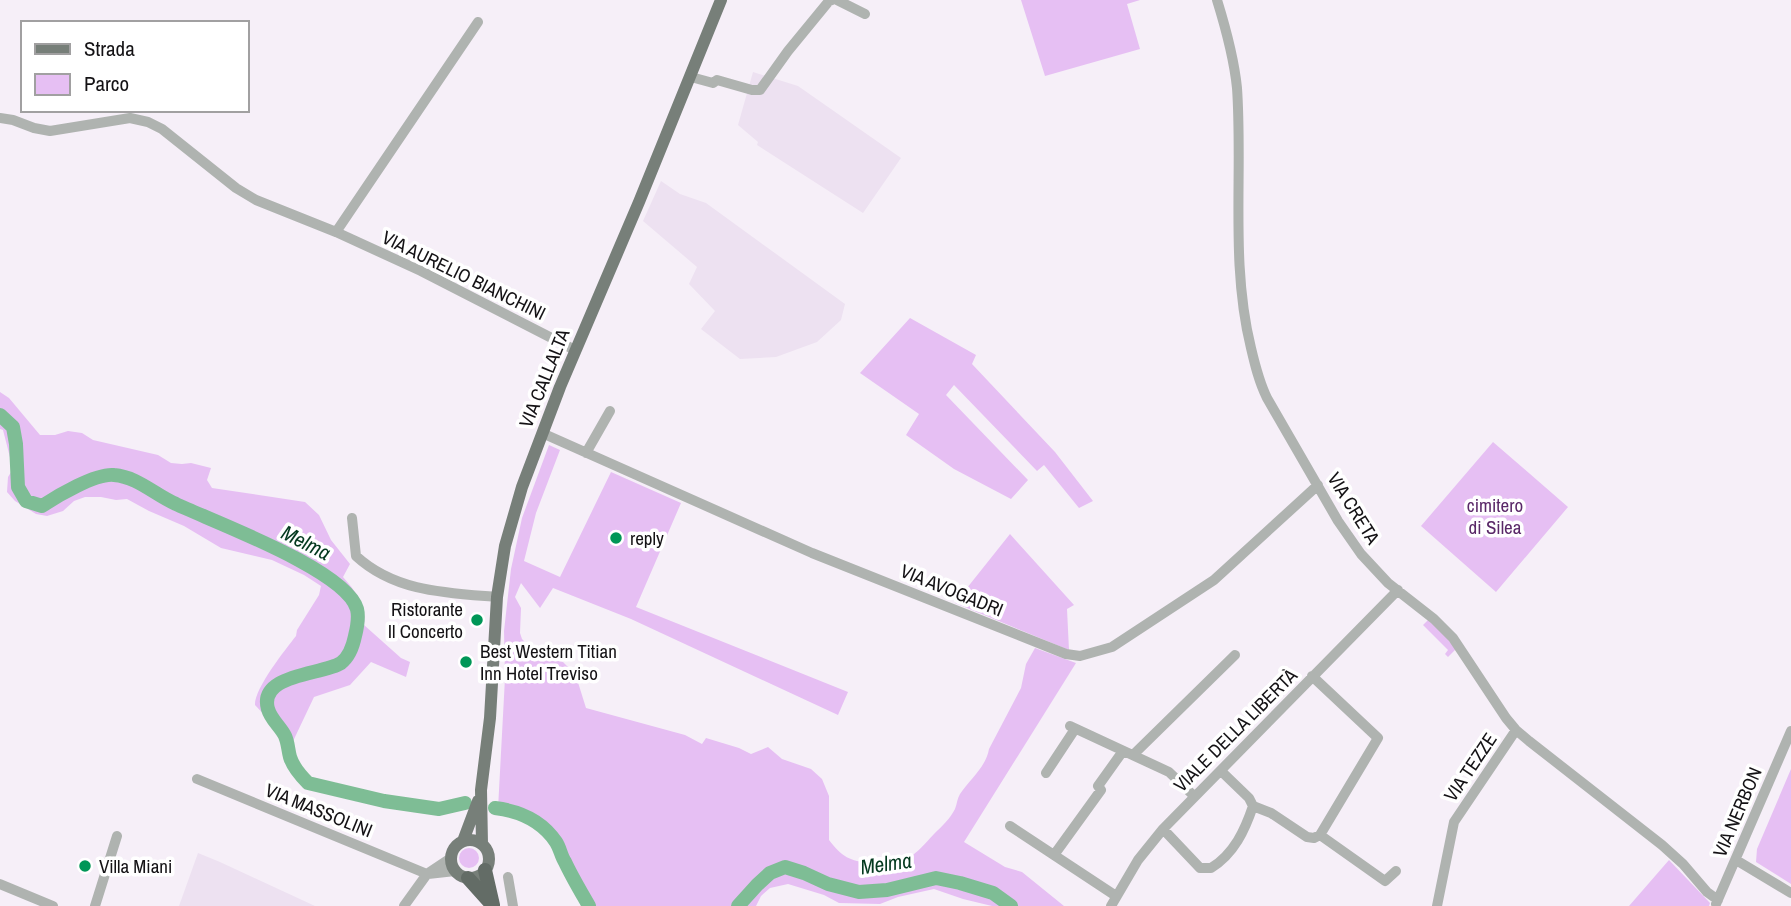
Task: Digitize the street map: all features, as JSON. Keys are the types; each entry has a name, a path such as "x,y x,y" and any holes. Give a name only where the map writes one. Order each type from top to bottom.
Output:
{"highway":[{"path":"485,870 493,906"},
{"path":"462,875 493,906"}],"main road":[{"name":"VIA CALLALTA","path":"482,844 481,790 490,718 497,597 509,534 522,487 575,350 721,0"},
{"name":"VIA CALLALTA","path":"463,841 481,790"},
{"path":"471,840 482,844 488,854 485,870 477,876 462,875 452,865 451,858 456,846 471,840"}],"street":[{"path":"691,77 760,90 788,51 832,0"},
{"path":"837,0 865,14"},
{"name":"VIA CRETA","path":"1217,0 1233,59 1237,89 1240,272 1247,331 1261,384 1339,521 1361,554 1377,572 1453,638 1516,730 1662,845 1683,864 1717,903"},
{"path":"336,232 478,22"},
{"name":"VIA AURELIO BIANCHINI","path":"0,118 50,131 130,118 148,122 256,200 336,232 421,271 575,350"},
{"path":"586,453 610,411"},
{"name":"VIA AVOGADRI","path":"542,433 812,553 1066,654 1080,656 1112,647 1214,580 1318,485"},
{"path":"352,517 356,556 371,569 428,591 497,597"},
{"name":"VIALE DELLA LIBERTÀ","path":"1113,901 1138,860 1163,829 1398,590"},
{"path":"1054,855 1101,790 1098,786 1128,753 1235,655"},
{"path":"1221,771 1249,798 1253,806 1271,813 1307,837 1320,835 1378,738 1312,677"},
{"path":"1045,773 1072,727 1169,772 1194,796"},
{"name":"VIA TEZZE","path":"1437,906 1454,822 1516,730"},
{"name":"VIA NERBON","path":"1717,903 1791,731"},
{"name":"VIA MASSOLINI","path":"197,779 427,874"},
{"path":"1163,829 1200,868 1212,868 1236,845 1253,806"},
{"path":"1010,826 1054,855 1113,901"},
{"path":"1320,835 1385,881 1396,871"},
{"path":"94,906 117,836"},
{"path":"404,906 427,874 451,858"},
{"path":"1736,860 1791,893"},
{"path":"427,874 462,875"},
{"path":"508,877 513,906"},
{"path":"0,884 34,903 53,906"}],"shaded area":[{"path":"753,72 798,86 901,158 863,213 757,145 758,142 738,125"},
{"path":"661,181 680,194 706,203 845,304 841,320 817,342 776,357 740,359 701,329 715,311 689,284 697,267 643,221"},
{"path":"198,853 220,862 315,906 179,906"}],"green space":[{"path":"1021,0 1140,0 1127,4 1140,49 1045,76"},
{"path":"910,318 976,355 972,364 1055,452 1093,501 1079,508 1044,465 1037,471 954,385 946,395 1028,480 1011,499 954,469 906,435 919,414 860,373"},
{"path":"0,392 9,398 40,435 55,435 68,431 82,433 93,440 158,455 171,463 191,463 211,468 207,480 212,488 305,502 319,515 331,540 350,564 343,577 362,605 364,625 401,658 410,662 406,677 371,662 350,685 314,697 286,756 281,733 255,705 256,698 271,670 296,636 319,595 321,586 272,560 221,548 184,526 127,499 85,497 74,501 63,511 47,516 36,514 15,501 7,492 8,477 13,469 3,430 0,429"},
{"name":"cimitero di Silea","path":"1493,442 1568,507 1496,592 1421,526"},
{"path":"549,445 560,450 536,513 524,561 560,577 611,472 681,503 636,607 848,692 838,715 631,619 553,588 540,608 521,583 515,597 521,608 522,639 539,657 557,659 572,671 586,708 685,735 702,744 706,738 751,754 768,747 782,759 811,769 822,779 829,796 829,840 842,854 852,859 882,864 900,862 919,850 946,822 955,809 960,794 985,762 1021,688 1026,664 1035,648 1076,663 964,842 1005,867 1022,872 1064,906 992,906 934,889 880,904 839,903 824,895 788,884 770,888 761,896 756,906 587,906 548,835 527,819 508,813 507,817 498,809 505,678 504,631 511,569 522,518"},
{"path":"1010,534 1074,605 1067,609 1069,650 955,603"},
{"path":"1428,620 1456,649 1448,657 1445,654 1448,650 1423,625"},
{"path":"1791,769 1791,884 1756,862 1757,849"},
{"path":"469,848 476,851 479,858 476,865 469,868 462,865 459,858 462,851"},
{"path":"1669,860 1710,903 1709,906 1629,906"}],"waterway":[{"name":"Melma","path":"0,415 13,427 18,487 26,501 42,506 97,478 106,475 123,476 176,504 305,563 348,594 357,609 358,619 349,654 341,663 332,667 282,682 267,697 269,713 285,736 295,768 308,783 384,801 439,809 465,803"},
{"name":"Melma","path":"495,808 529,818 544,828 557,844 589,906"},
{"name":"Melma","path":"738,906 770,873 785,867 828,884 859,892 887,890 936,878 993,893 1011,906"}],"place":[{"name":"reply","path":"616,538"},
{"name":"Ristorante Il Concerto","path":"477,620"},
{"name":"Best Western Titian Inn Hotel Treviso","path":"466,662"},
{"name":"Villa Miani","path":"85,866"}]}
